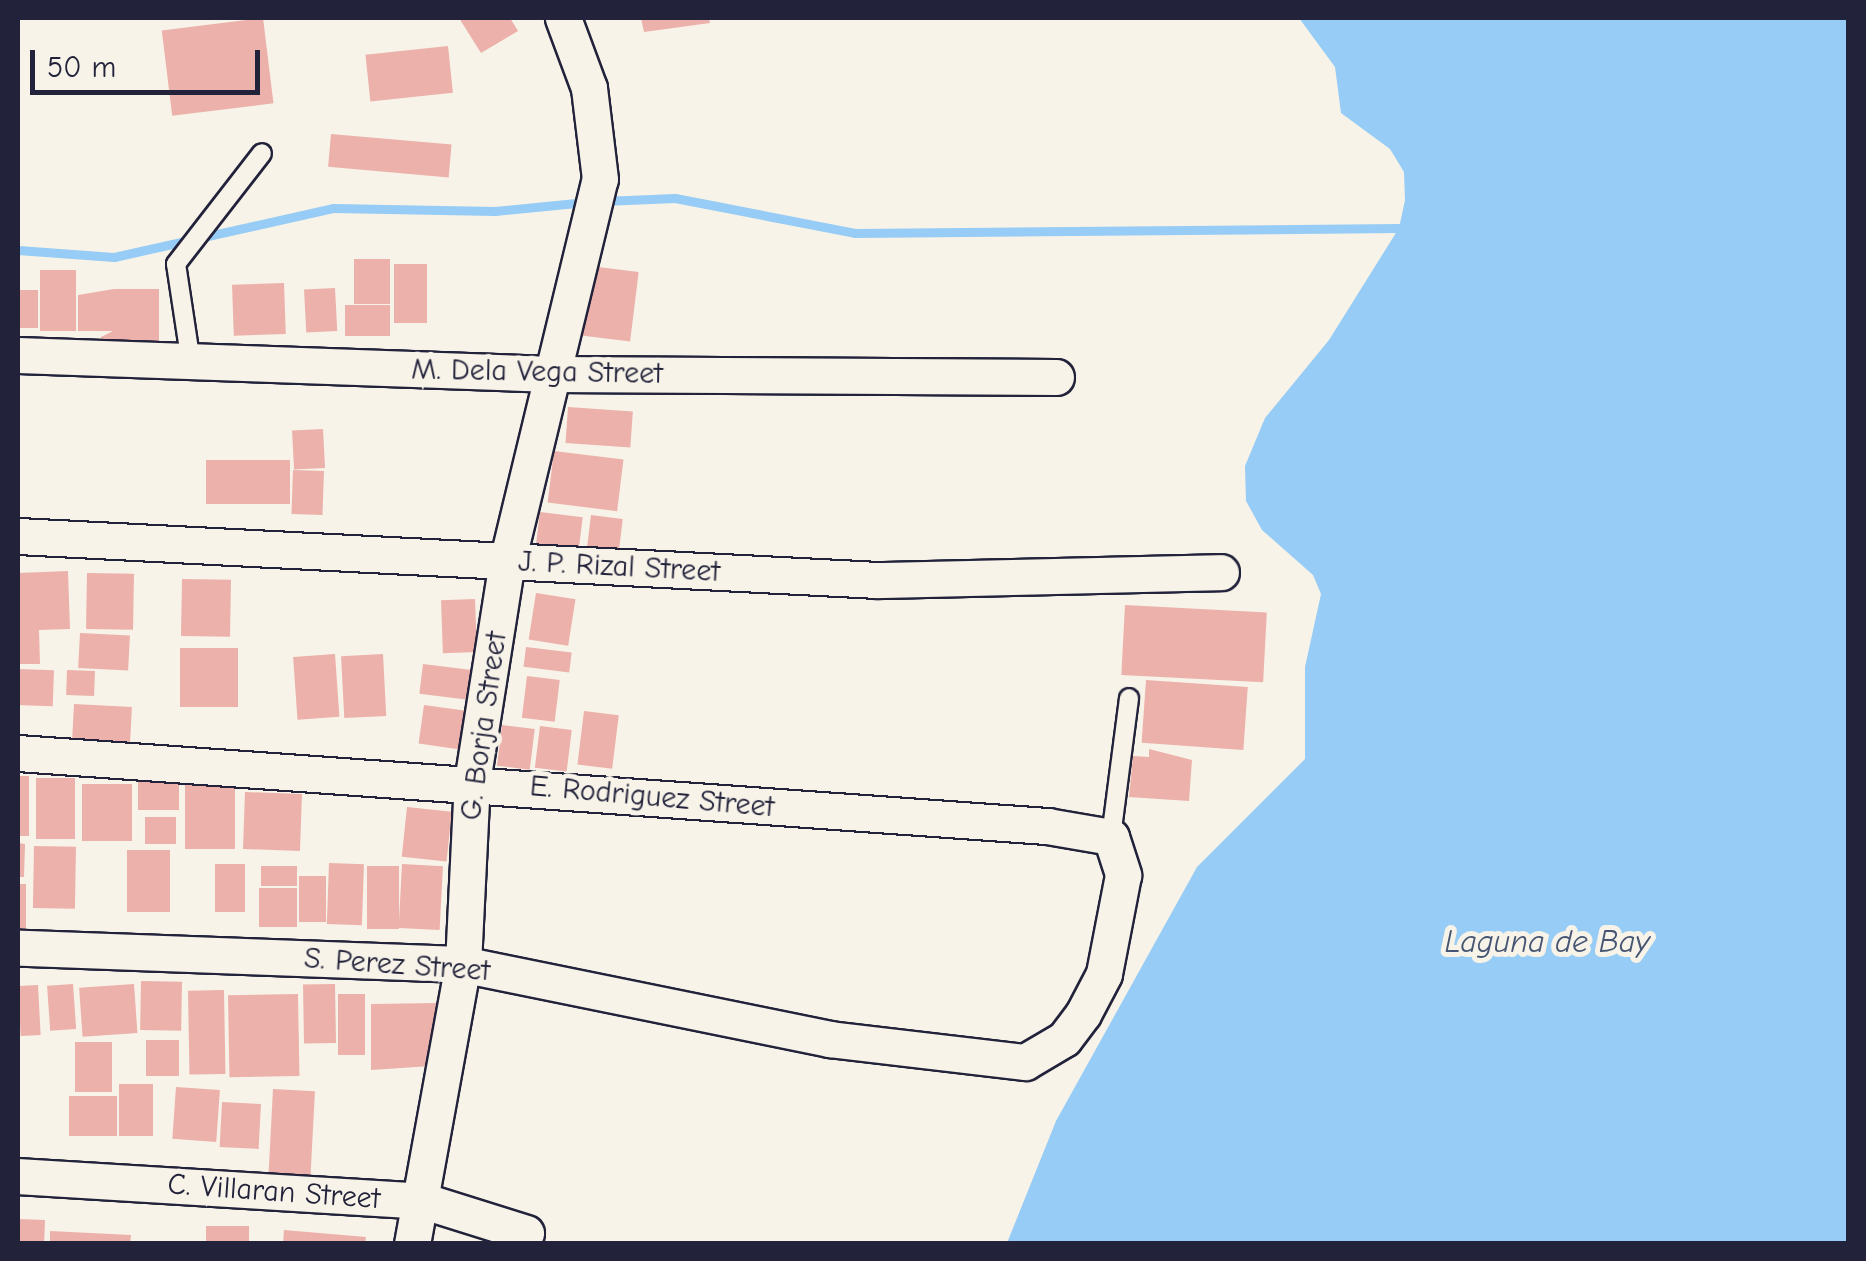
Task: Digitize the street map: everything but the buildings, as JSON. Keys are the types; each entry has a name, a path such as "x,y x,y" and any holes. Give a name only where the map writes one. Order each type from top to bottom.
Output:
{"street":[{"name":"G. Borja Street","path":"412,1244 424,1201 462,964 472,782 507,562 600,179 589,88 563,18"},
{"name":"M. Dela Vega Street","path":"18,355 553,374 1056,376"},
{"name":"J. P. Rizal Street","path":"18,536 879,580 1221,572"},
{"name":"E. Rodriguez Street","path":"18,753 472,782 1048,826 1111,837"},
{"name":"S. Perez Street","path":"18,948 462,964 830,1039 969,1060 1039,1058 1064,1039 1104,974 1123,875 1111,837"},
{"name":"C. Villaran Street","path":"18,1176 424,1201 526,1233"}],"lane":[{"path":"191,364 176,264 206,217 262,153"},
{"path":"1111,837 1128,698"}],"water":[{"name":"Laguna de Bay","path":"1299,18 1848,18 1848,1243 1007,1243 1056,1121 1197,867 1305,759 1305,667 1321,594 1313,575 1262,530 1246,501 1245,466 1265,418 1329,340 1399,228 1405,200 1404,172 1390,149 1341,113 1335,67"}],"waterway":[{"path":"603,201 675,198 855,233 1399,228"},
{"path":"18,250 114,257 333,208 495,211 587,202"}]}
